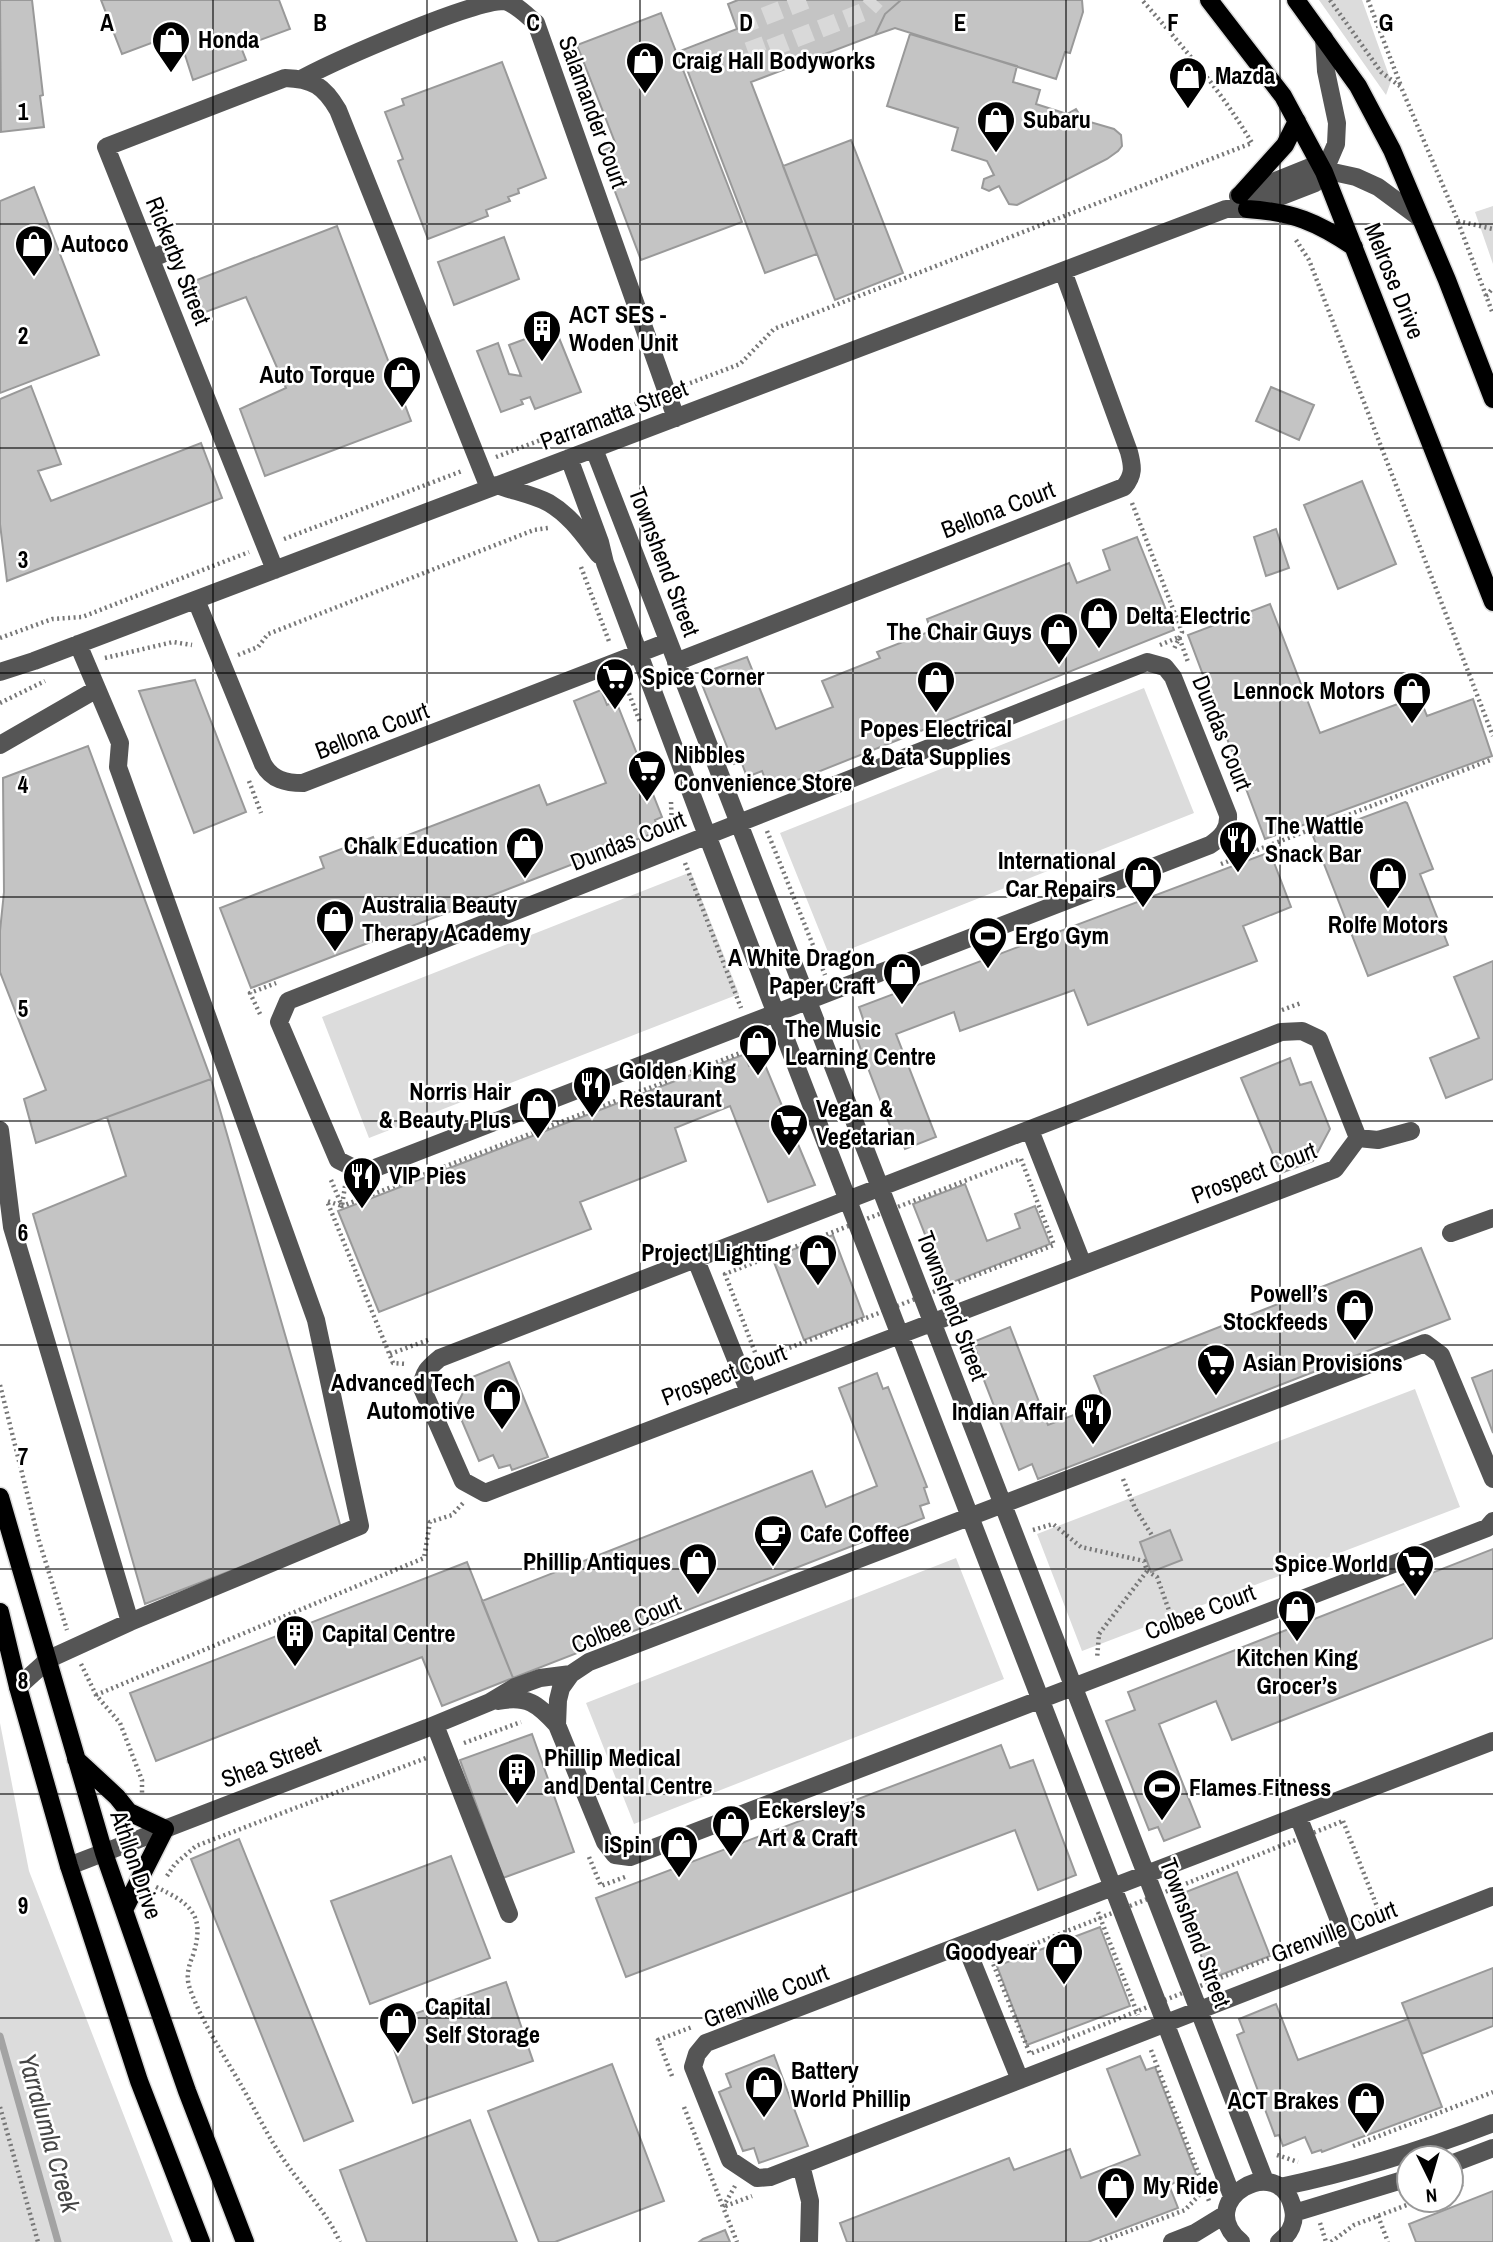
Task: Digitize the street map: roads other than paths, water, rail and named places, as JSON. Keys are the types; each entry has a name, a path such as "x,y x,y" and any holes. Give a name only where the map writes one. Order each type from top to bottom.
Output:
{"main road":[{"name":"Melrose Drive","path":"1209,0 1283,96 1324,172 1493,602"},
{"name":"Melrose Drive","path":"1296,0 1357,86 1392,150 1447,280 1493,399"},
{"path":"1297,121 1285,145 1263,170 1244,202 1315,222 1354,247"},
{"name":"Athllon Drive","path":"0,1497 104,1853 187,2091 245,2242"},
{"path":"0,1612 18,1687 69,1866 139,2081 201,2242"},
{"path":"76,1759 117,1797 129,1812 165,1829 124,1910"}],"street":[{"name":"Salamander Court","path":"285,78 303,78 343,57 437,16 478,3 503,1 519,9 536,23 676,418"},
{"path":"1324,38 1326,71 1337,123 1336,144 1324,172 1356,177 1378,187 1420,218"},
{"name":"Rickerby Street","path":"275,570 106,147 285,78"},
{"path":"303,78 317,85 329,96 338,110 479,464 493,487 547,502 562,512 575,524 605,564"},
{"name":"Parramatta Street","path":"0,675 1244,202 1315,183 1324,172"},
{"path":"151,259 171,250"},
{"name":"Bellona Court","path":"676,662 1124,487 1130,479 1133,467 1063,271"},
{"name":"Townshend Street","path":"594,449 1199,2010 1272,2184 1290,2199 1294,2213"},
{"path":"569,458 600,542 605,564 707,836 1232,2196"},
{"name":"Bellona Court","path":"196,600 268,773 288,783 303,783 668,642"},
{"path":"18,1687 49,1659 130,1622 360,1526 316,1320 118,768 120,743 78,645"},
{"name":"Dundas Court","path":"1147,662 1165,667 1173,677 1228,815 1229,826 1219,839 1210,845 370,1170 358,1170 338,1160 279,1022 288,1001 707,836 1147,662"},
{"path":"0,745 97,689"},
{"path":"749,1392 696,1259 1281,1032 1303,1031 1319,1039 1358,1139 1378,1140 1411,1131"},
{"path":"0,1130 12,1227 130,1622"},
{"path":"1030,1130 1083,1265"},
{"name":"Prospect Court","path":"696,1259 440,1358 429,1367 422,1377 422,1388 463,1481 485,1493 1335,1169 1358,1139"},
{"path":"1451,1233 1493,1218"},
{"name":"Colbee Court","path":"1493,1479 1441,1355 1425,1343 589,1661 571,1674 561,1688 557,1725 605,1842 615,1855 630,1857 1487,1528 1493,1521"},
{"name":"Shea Street","path":"69,1866 490,1702 528,1682 571,1674"},
{"name":"Shea Street","path":"490,1702 517,1697 541,1708 557,1725"},
{"path":"435,1724 509,1914"},
{"name":"Grenville Court","path":"1493,1741 706,2043 697,2054 693,2067 730,2160 757,2178 770,2177 1020,2080 1168,2031 1199,2010 1493,1896"},
{"path":"1298,1816 1351,1951"},
{"path":"965,1944 1020,2080"},
{"path":"1233,2240 1226,2214 1232,2196 1246,2184 1317,2180 1395,2158 1493,2123"},
{"path":"1465,2159 1493,2148"},
{"path":"801,2165 810,2201 808,2242"},
{"path":"1285,2239 1294,2213 1395,2182"},
{"path":"1172,2242 1195,2233 1226,2214"}],"waterway":[{"name":"Yarralumla Creek","path":"0,2036 58,2242"}],"tunnel":[{"path":"806,0 747,23 758,53 866,11 876,0"}],"place":[{"name":"Honda","path":"171,74"},
{"name":"Craig Hall Bodyworks","path":"645,95"},
{"name":"Mazda","path":"1188,110"},
{"name":"Subaru","path":"996,154"},
{"name":"Autoco","path":"34,278"},
{"name":"ACT SES - Woden Unit","path":"542,363"},
{"name":"Auto Torque","path":"402,409"},
{"name":"Delta Electric","path":"1099,650"},
{"name":"The Chair Guys","path":"1059,666"},
{"name":"Spice Corner","path":"615,711"},
{"name":"Popes Electrical & Data Supplies","path":"936,714"},
{"name":"Lennock Motors","path":"1412,725"},
{"name":"Nibbles Convenience Store","path":"647,803"},
{"name":"The Wattle Snack Bar","path":"1238,874"},
{"name":"Chalk Education","path":"525,880"},
{"name":"International Car Repairs","path":"1143,909"},
{"name":"Rolfe Motors","path":"1388,910"},
{"name":"Australia Beauty Therapy Academy","path":"335,953"},
{"name":"Ergo Gym","path":"988,970"},
{"name":"A White Dragon Paper Craft","path":"902,1006"},
{"name":"The Music Learning Centre","path":"758,1077"},
{"name":"Golden King Restaurant","path":"592,1119"},
{"name":"Norris Hair & Beauty Plus","path":"538,1140"},
{"name":"Vegan & Vegetarian","path":"789,1157"},
{"name":"VIP Pies","path":"362,1210"},
{"name":"Project Lighting","path":"818,1287"},
{"name":"Powell’s Stockfeeds","path":"1355,1342"},
{"name":"Asian Provisions","path":"1216,1397"},
{"name":"Advanced Tech Automotive","path":"502,1431"},
{"name":"Indian Affair","path":"1093,1446"},
{"name":"Cafe Coffee","path":"773,1568"},
{"name":"Phillip Antiques","path":"698,1596"},
{"name":"Spice World","path":"1415,1598"},
{"name":"Kitchen King Grocer’s","path":"1297,1643"},
{"name":"Capital Centre","path":"295,1668"},
{"name":"Phillip Medical and Dental Centre","path":"517,1806"},
{"name":"Flames Fitness","path":"1162,1822"},
{"name":"Eckersley’s Art & Craft","path":"731,1858"},
{"name":"iSpin","path":"679,1879"},
{"name":"Goodyear","path":"1064,1986"},
{"name":"Capital Self Storage","path":"398,2055"},
{"name":"Battery World Phillip","path":"764,2119"},
{"name":"ACT Brakes","path":"1366,2135"},
{"name":"My Ride","path":"1116,2220"}]}
